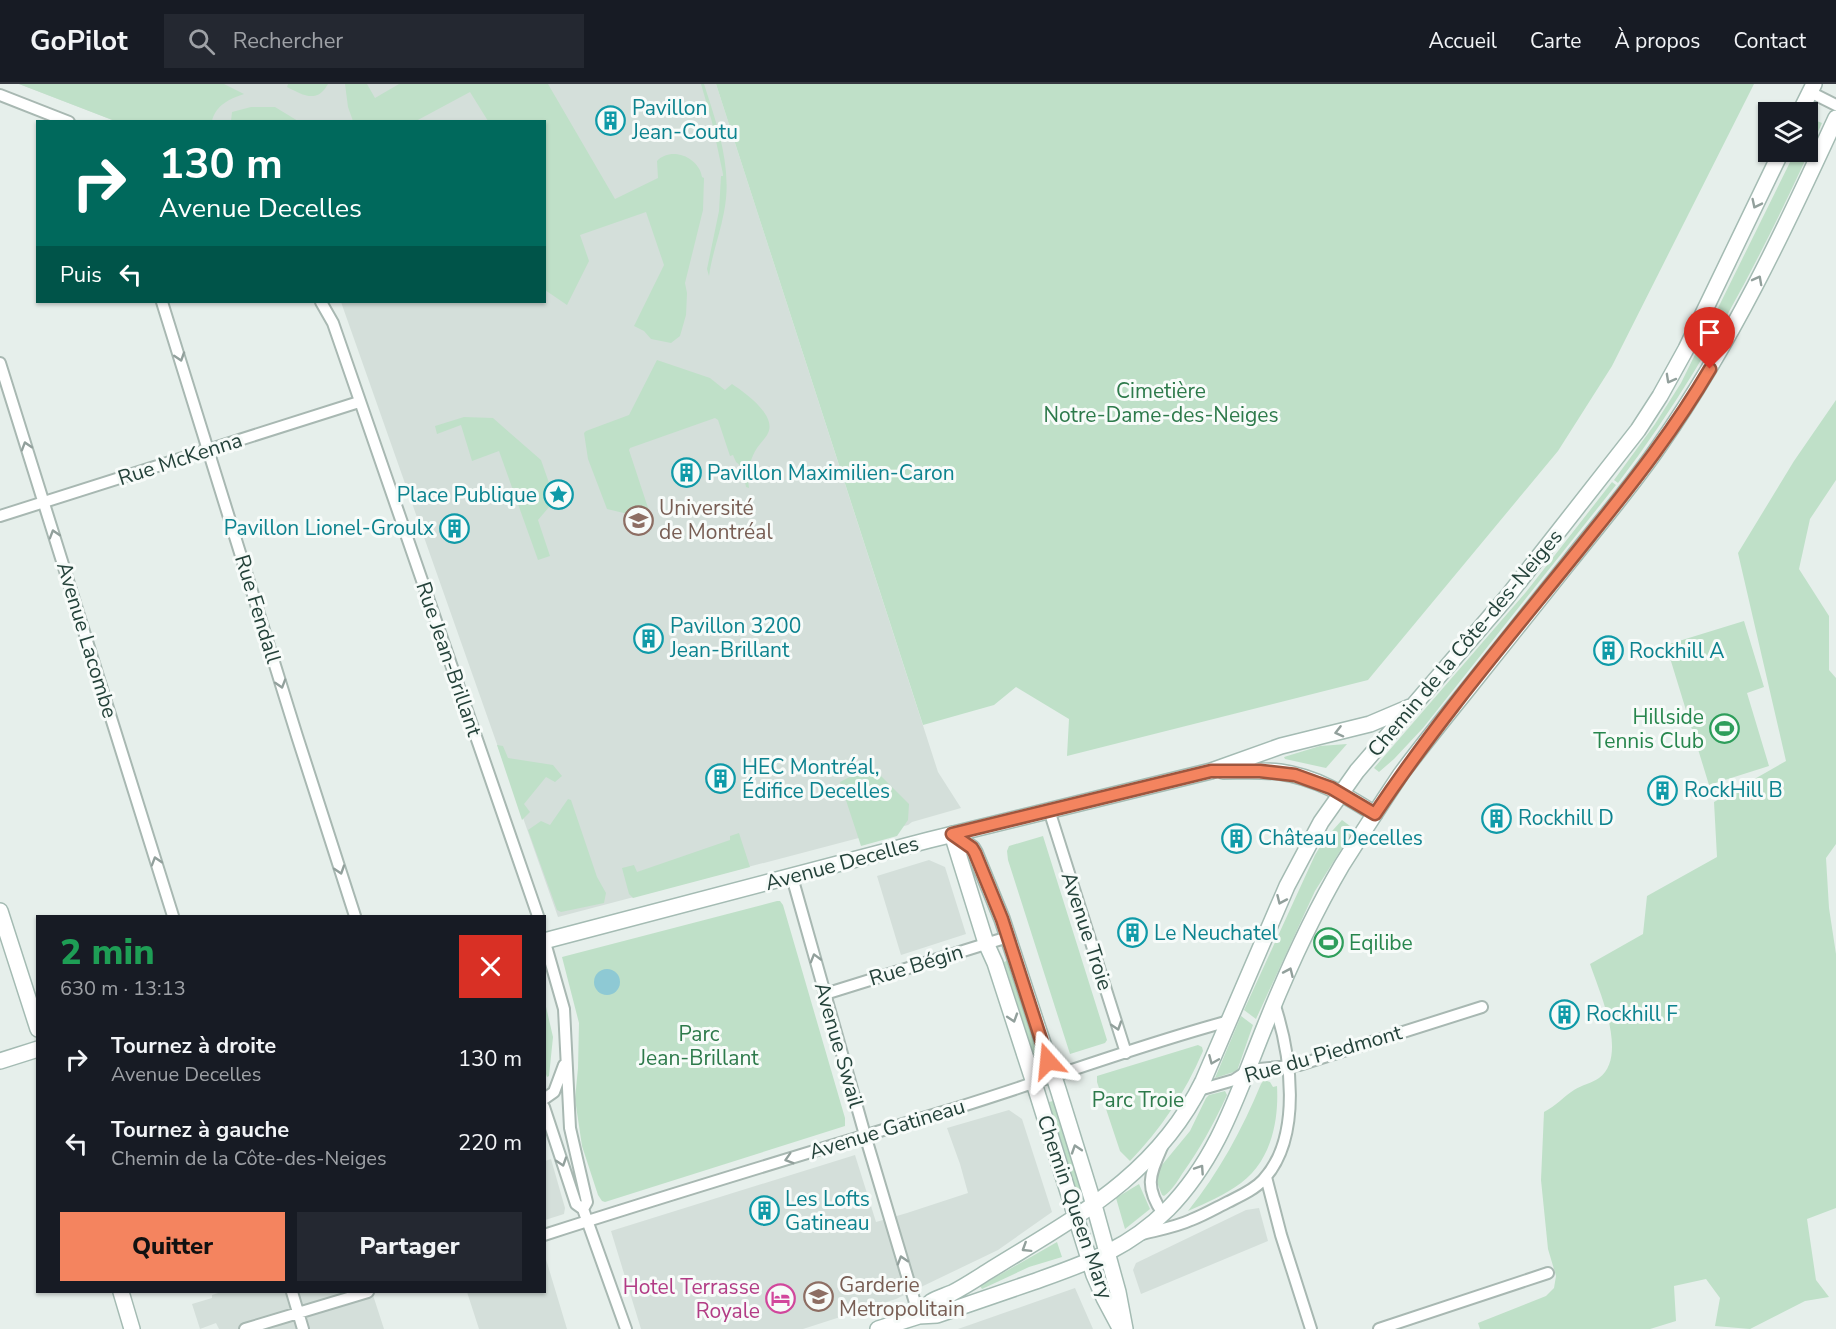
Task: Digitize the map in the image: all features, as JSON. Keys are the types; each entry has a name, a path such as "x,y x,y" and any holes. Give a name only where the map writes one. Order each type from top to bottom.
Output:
{"main road":[{"path":"1805,102 1812,88"},
{"name":"Chemin de la Côte-des-Neiges","path":"878,1329 919,1316 937,1314 1090,1262 1138,1235 1163,1214 1187,1187 1217,1142 1232,1112 1274,1004 1327,892 1375,814 1424,745 1628,489 1688,405 1718,355 1774,251 1836,118"},
{"name":"Chemin de la Côte-des-Neiges","path":"919,1316 930,1303 972,1282 1094,1205 1132,1175 1178,1124 1199,1090 1293,873 1310,842 1357,771 1520,582 1642,424 1686,350 1776,162"},
{"name":"Avenue Decelles","path":"546,940 952,834 1211,771 1281,746 1370,724 1412,706"},
{"name":"Avenue Decelles","path":"1211,771 1260,771 1284,773 1309,779 1341,793 1375,814"},
{"name":"Chemin Queen Mary","path":"952,834 972,848 975,853 1008,937 1094,1205 1118,1292 1125,1329"},
{"name":"Chemin Queen Mary","path":"952,834 1090,1262 1104,1298 1120,1329"},
{"path":"0,911 36,1023"},
{"path":"0,1061 36,1050"},
{"path":"120,1293 132,1329"}],"street":[{"path":"1812,88 1836,105"},
{"path":"0,95 64,120"},
{"name":"Rue Fendall","path":"162,303 355,915"},
{"name":"Rue Jean-Brillant","path":"322,303 333,323 538,915"},
{"name":"Avenue Lacombe","path":"0,363 173,915"},
{"name":"Rue McKenna","path":"0,516 359,402"},
{"name":"Avenue Troie","path":"1049,810 1126,1053"},
{"name":"Avenue Swail","path":"792,877 919,1316"},
{"name":"Rue Bégin","path":"825,994 1008,937"},
{"path":"546,944 564,1009 570,1128 586,1203 582,1209"},
{"name":"Chemin de la Côte-des-Neiges","path":"1138,1235 1190,1221 1241,1195 1266,1177 1277,1157 1287,1128 1290,1105 1281,1024 1274,1004"},
{"name":"Rue du Piedmont","path":"1199,1090 1234,1080 1249,1070 1299,1065 1482,1006"},
{"name":"Avenue Gatineau","path":"546,1233 1229,1021"},
{"path":"546,1098 554,1092 566,1059"},
{"path":"546,1113 576,1204 582,1209 626,1329"},
{"name":"Chemin de la Côte-des-Neiges","path":"1163,1143 1150,1179 1154,1199 1163,1214"},
{"path":"1266,1177 1281,1235 1311,1329"},
{"path":"1379,1329 1548,1273"},
{"path":"292,1293 303,1329"},
{"path":"245,1329 365,1293"}],"shaded area":[{"name":"Université de Montréal","path":"19,84 716,84 938,772 961,808 908,825 558,917 341,303 546,303 546,120 112,120"},
{"path":"929,860 945,867 966,934 901,955 877,876"},
{"path":"1009,1110 1022,1119 1052,1212 998,1250 896,1299 803,1329 641,1329 611,1231 855,1155 876,1222 907,1213 968,1193 947,1128"},
{"path":"551,1159 565,1208 564,1214 546,1220 546,1161"},
{"path":"1259,1208 1268,1241 1141,1294 1133,1270 1136,1263 1246,1210"},
{"path":"546,1259 567,1329 479,1329 467,1293 546,1293"},
{"path":"1075,1288 1093,1329 958,1329"},
{"path":"218,1293 372,1293 384,1329 219,1329 216,1323 200,1329 192,1304 212,1298 212,1295"}],"green space":[{"path":"19,84 224,84 244,94 224,103 212,120 112,120"},
{"path":"288,84 328,84 319,94 309,96 287,87"},
{"path":"345,84 367,84 375,98 399,84 548,84 615,199 658,178 657,161 663,157 677,154 690,159 696,164 704,178 703,210 685,283 686,315 680,336 671,343 651,339 644,331 634,326 664,265 646,212 580,235 589,261 567,305 546,291 546,120 487,120 470,92 418,120 353,120 348,107"},
{"path":"701,84 704,84 718,131 726,179 724,212 709,276 707,269 719,211 723,174"},
{"name":"Cimetière Notre-Dame-des-Neiges","path":"716,84 1754,84 1612,366 1558,451 1368,680 1067,756 1069,719 1016,687 994,705 923,725"},
{"path":"251,107 275,107 296,120 231,120 232,112"},
{"path":"1790,162 1805,162 1755,263 1705,354 1649,441 1618,483 1614,480 1655,424 1681,383"},
{"path":"657,360 710,378 725,390 732,384 751,398 764,412 770,426 750,463 749,488 746,487 742,467 733,455 730,456 718,420 715,418 630,448 649,511 632,515 607,509 588,459 584,433 629,415"},
{"path":"1836,400 1836,480 1810,519 1799,569 1829,616 1829,670 1836,678 1836,844 1826,858 1829,908 1836,954 1836,1208 1807,1219 1816,1280 1829,1297 1805,1301 1750,1329 1715,1326 1720,1298 1706,1279 1674,1286 1676,1321 1650,1329 1480,1329 1478,1323 1546,1296 1554,1288 1556,1276 1548,1249 1541,1180 1544,1112 1574,1090 1599,1078 1608,1068 1612,1055 1612,1039 1605,1006 1590,964 1643,934 1647,896 1717,857 1714,802 1786,761 1738,553 1794,461"},
{"path":"464,417 493,418 541,460 555,500 538,520 550,556 538,560 499,451 472,461 461,425 437,434 435,426"},
{"path":"1612,482 1616,485 1423,728 1379,772 1374,768 1526,592"},
{"name":"Hillside Tennis Club","path":"1744,621 1764,687 1747,693 1769,766 1709,785 1666,645"},
{"path":"1347,744 1326,768 1284,757 1320,746"},
{"path":"497,745 503,746 508,758 553,765 562,776 555,782 546,777 524,804 530,812 522,820"},
{"path":"871,766 909,804 908,820 897,836 861,846 840,782"},
{"path":"568,799 571,800 597,877 606,893 604,903 561,912 557,910 528,830 541,821 550,825"},
{"path":"1342,820 1354,829 1315,891 1256,1019 1244,1010 1315,855 1324,840"},
{"path":"739,833 750,867 633,898 629,894 622,868 634,865 637,872 730,840 730,836"},
{"path":"1043,836 1107,1040 1105,1043 1070,1054 1008,860 1009,846"},
{"name":"Parc Jean-Brillant","path":"777,901 783,905 845,1118 845,1126 605,1202 602,1201 582,1146 575,1099 579,1023 562,957"},
{"path":"1009,960 1039,1055 1034,1056 1004,962"},
{"path":"546,1007 553,1037 549,1076 547,1077"},
{"path":"1241,1016 1253,1025 1237,1071 1215,1078"},
{"name":"Parc Troie","path":"1198,1045 1203,1051 1180,1096 1152,1136 1130,1161 1120,1151 1097,1076"},
{"path":"1264,1080 1270,1082 1273,1087 1277,1086 1277,1099 1271,1139 1260,1163 1235,1187 1188,1211 1229,1150"},
{"path":"1225,1091 1227,1095 1201,1145 1174,1186 1164,1196 1162,1195 1155,1177 1157,1171 1190,1131 1206,1098"},
{"path":"1053,1101 1083,1193 1078,1195 1049,1102"},
{"path":"1139,1184 1150,1209 1125,1229 1116,1198"},
{"path":"1057,1242 1062,1257 1029,1267 982,1289 980,1286"}],"water":[{"path":"607,969 616,973 620,982 616,991 607,995 598,991 594,982 598,973"}],"place":[{"name":"Pavillon Jean-Coutu","path":"611,120"},
{"name":"Pavillon Maximilien-Caron","path":"686,473"},
{"name":"Place Publique","path":"558,495"},
{"name":"Université de Montréal","path":"638,520"},
{"name":"Pavillon Lionel-Groulx","path":"455,528"},
{"name":"Pavillon 3200 Jean-Brillant","path":"649,638"},
{"name":"Rockhill A","path":"1608,651"},
{"name":"Hillside Tennis Club","path":"1725,729"},
{"name":"HEC Montréal, Édifice Decelles","path":"721,779"},
{"name":"RockHill B","path":"1663,790"},
{"name":"Rockhill D","path":"1497,818"},
{"name":"Château Decelles","path":"1237,838"},
{"name":"Le Neuchatel","path":"1133,933"},
{"name":"Eqilibe","path":"1328,943"},
{"name":"Rockhill F","path":"1565,1014"},
{"name":"Les Lofts Gatineau","path":"764,1211"},
{"name":"Garderie Metropolitain","path":"818,1297"},
{"name":"Hotel Terrasse Royale","path":"781,1299"}],"route":[{"path":"1048,1061 1002,919 975,853 972,848 952,834 1211,771 1260,771 1295,775 1331,788 1375,814 1428,738 1622,497 1688,405 1710,369"}]}
